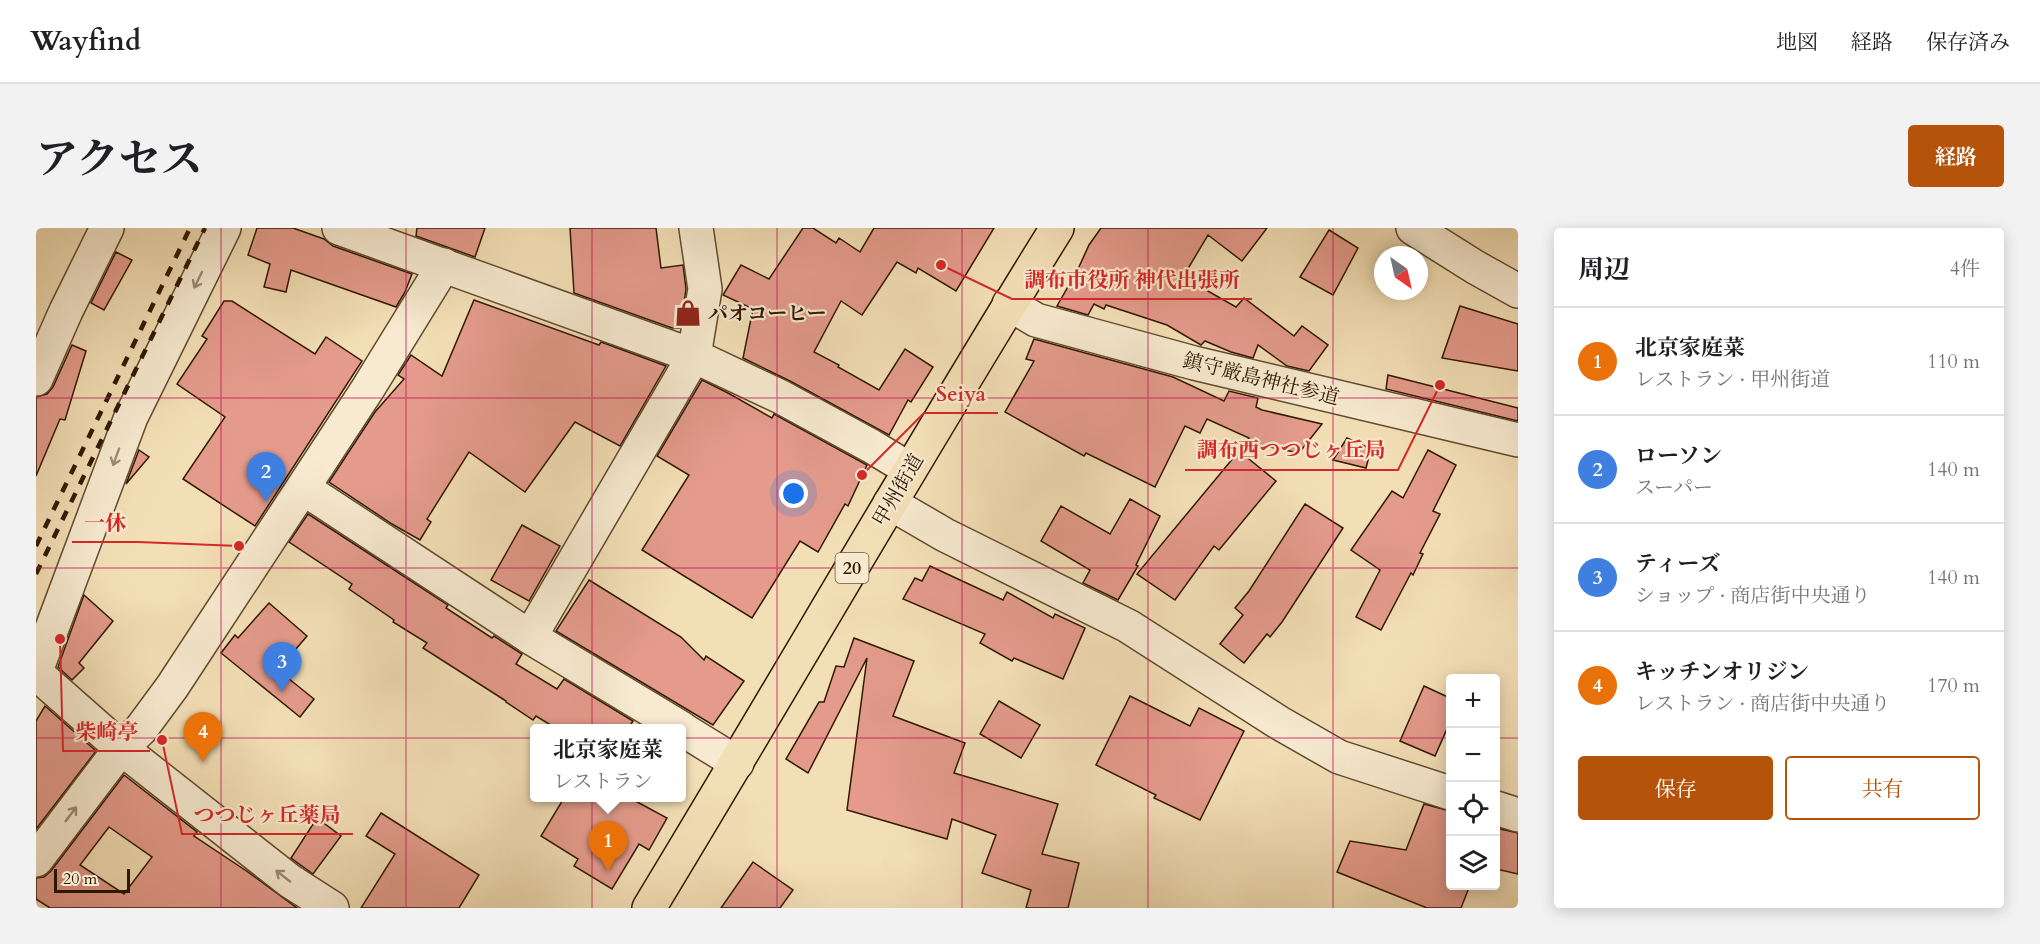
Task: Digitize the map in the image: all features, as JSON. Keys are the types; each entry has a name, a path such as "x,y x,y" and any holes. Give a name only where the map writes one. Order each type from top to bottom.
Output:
{"highway":[{"name":"甲州街道","path":"649,908 737,763 909,469 1057,228"}],"street":[{"path":"36,379 66,310 107,228"},
{"path":"224,228 131,417 36,672 121,748 290,881 332,908"},
{"path":"339,228 694,356 781,396 909,469"},
{"path":"530,638 694,356 705,289 696,228"},
{"path":"1413,228 1518,291"},
{"path":"36,860 121,748 141,729 172,687 368,390 444,265"},
{"name":"鎮守厳島神社参道","path":"1009,304 1036,320 1194,363 1518,440"},
{"path":"303,488 530,638 673,724"},
{"path":"890,503 945,535 1128,626 1287,728 1339,757 1446,792"},
{"path":"686,732 737,763"},
{"path":"1500,809 1518,815"}],"building":[{"path":"257,228 293,228 324,239 333,246 412,274 396,307 291,270 286,292 264,287 270,264 248,255"},
{"path":"417,228 485,228 475,257 416,236"},
{"path":"570,228 656,228 661,268 683,265 686,289 680,328 672,328 574,293"},
{"path":"803,228 813,228 836,243 839,238 860,252 874,228 994,228 956,291 918,268 916,273 897,262 862,315 841,301 814,352 879,390 905,349 933,367 911,402 908,400 889,435 743,358 753,309 723,295 741,265 769,279"},
{"path":"1101,228 1267,228 1242,261 1208,235 1183,277 1236,307 1244,298 1294,336 1302,326 1328,345 1309,371 1287,366 1258,345 1253,358 1205,341 1201,345 1167,325 1106,305 1104,309 1094,304 1088,315 1057,306 1089,245"},
{"path":"1329,230 1358,248 1333,295 1300,277"},
{"path":"116,252 132,260 104,310 91,303"},
{"path":"474,300 599,345 601,342 666,366 620,446 575,422 525,492 469,452 427,519 431,522 420,540 329,482 375,412 404,379 398,375 411,355 442,376"},
{"path":"224,301 232,301 315,354 326,337 362,361 255,526 183,479 225,417 177,384 207,339 202,336"},
{"path":"1460,306 1518,324 1518,371 1442,358"},
{"path":"1034,339 1173,377 1224,401 1229,391 1258,398 1256,407 1262,410 1322,424 1299,453 1246,442 1249,438 1207,419 1200,433 1185,426 1155,487 1086,453 1084,456 1005,412 1034,361 1026,359"},
{"path":"72,345 86,351 65,420 60,419 36,476 36,397 47,394 53,387"},
{"path":"1388,375 1518,408 1518,421 1386,389"},
{"path":"702,380 772,418 774,414 867,465 848,506 845,504 818,552 800,541 752,618 642,550 689,475 657,456"},
{"path":"1347,438 1371,449 1366,468 1333,460"},
{"path":"139,450 149,457 126,484"},
{"path":"1428,450 1456,465 1433,511 1440,514 1420,553 1423,554 1381,630 1356,617 1380,570 1351,550 1392,491 1403,498"},
{"path":"1239,451 1276,481 1219,550 1214,546 1175,600 1137,574"},
{"path":"1130,499 1160,516 1136,565 1138,566 1118,600 1083,583 1090,570 1041,541 1061,506 1110,534"},
{"path":"1305,504 1343,528 1282,622 1270,637 1267,634 1244,663 1220,644 1243,615 1235,608 1249,591"},
{"path":"308,514 448,605 446,608 492,638 494,636 522,654 516,664 557,689 564,679 633,721 631,724 549,724 536,716 533,720 423,648 427,643 393,622 394,620 349,589 352,584 289,542"},
{"path":"522,525 560,546 529,601 491,580"},
{"path":"930,566 1003,600 1007,592 1053,618 1055,614 1085,628 1063,679 1014,658 1012,661 980,643 985,634 903,599 915,578 922,581"},
{"path":"589,580 681,637 704,660 706,656 744,681 713,725 556,631"},
{"path":"84,595 113,621 79,663 84,668 72,680 58,667"},
{"path":"269,603 307,636 278,670 314,699 300,717 221,653 235,635 238,638"},
{"path":"854,638 914,661 893,716 965,743 954,773 1058,804 1042,854 1079,863 1068,908 1026,908 1031,890 982,873 996,835 952,819 947,839 847,810 867,658 808,773 786,759 819,702 824,702 836,666 844,667"},
{"path":"1424,686 1446,696 1446,731 1435,756 1400,741"},
{"path":"1130,696 1190,726 1199,708 1244,731 1200,820 1154,798 1156,795 1096,765"},
{"path":"999,701 1040,725 1021,758 980,734"},
{"path":"45,706 96,751 36,829 36,721"},
{"path":"124,775 197,832 194,836 297,908 50,908 36,899 36,878 44,877 51,871","holes":["109,827 152,857 124,894 80,865"]},
{"path":"562,802 637,802 667,818 649,850 639,844 612,889 574,866 578,859 541,836"},
{"path":"1424,804 1446,810 1446,890 1468,890 1461,908 1427,908 1337,872 1350,841 1406,850"},
{"path":"381,813 479,875 459,908 361,908 395,854 366,836"},
{"path":"317,818 341,836 313,874 291,858"},
{"path":"1500,829 1518,833 1518,874 1500,870"},
{"path":"753,862 793,890 780,908 721,908"}],"railway":[{"path":"36,546 190,228"},
{"path":"36,574 205,228"}],"place":[{"name":"調布市役所 神代出張所","path":"941,265"},
{"name":"パオコーヒー","path":"688,313"},
{"name":"調布西つつじヶ丘局","path":"1440,385"},
{"name":"Seiya","path":"862,475"},
{"name":"ローソン","path":"266,502"},
{"name":"一休","path":"239,546"},
{"name":"柴崎亭","path":"60,639"},
{"name":"ティーズ","path":"282,692"},
{"name":"つつじヶ丘薬局","path":"162,740"},
{"name":"キッチンオリジン","path":"203,762"},
{"name":"北京家庭菜","path":"608,871"}]}
